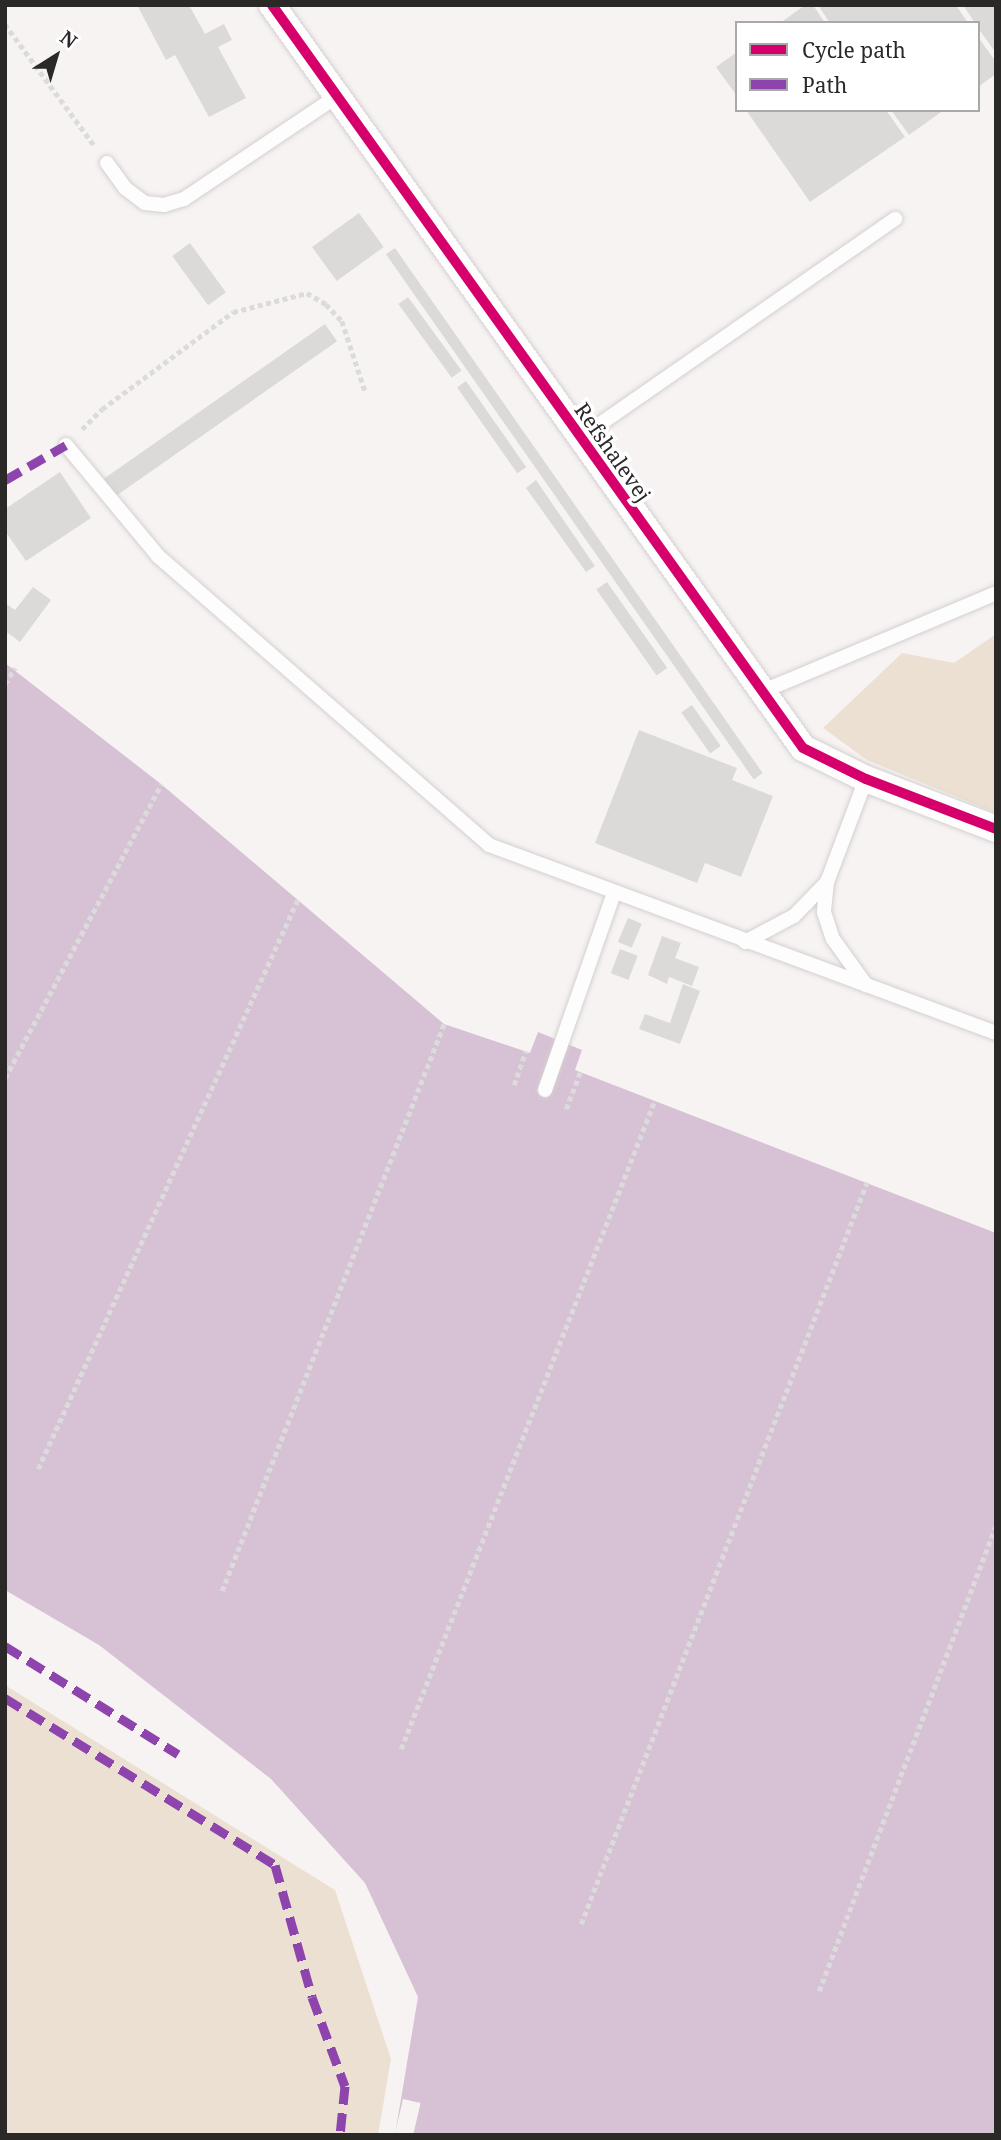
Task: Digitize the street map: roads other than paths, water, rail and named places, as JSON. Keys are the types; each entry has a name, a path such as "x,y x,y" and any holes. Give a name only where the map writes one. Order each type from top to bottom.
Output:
{"street":[{"name":"Refshalevej","path":"272,5 803,748 866,779 996,829"}],"lane":[{"path":"107,163 125,188 145,204 164,205 184,199 337,96"},
{"name":"Refshalevej","path":"580,439 895,219"},
{"path":"66,444 158,556 489,845 996,1033"},
{"path":"761,692 996,593"},
{"path":"866,779 827,882 824,912 833,939 867,986"},
{"path":"745,942 794,916 827,882"},
{"path":"545,1090 614,893"}]}
